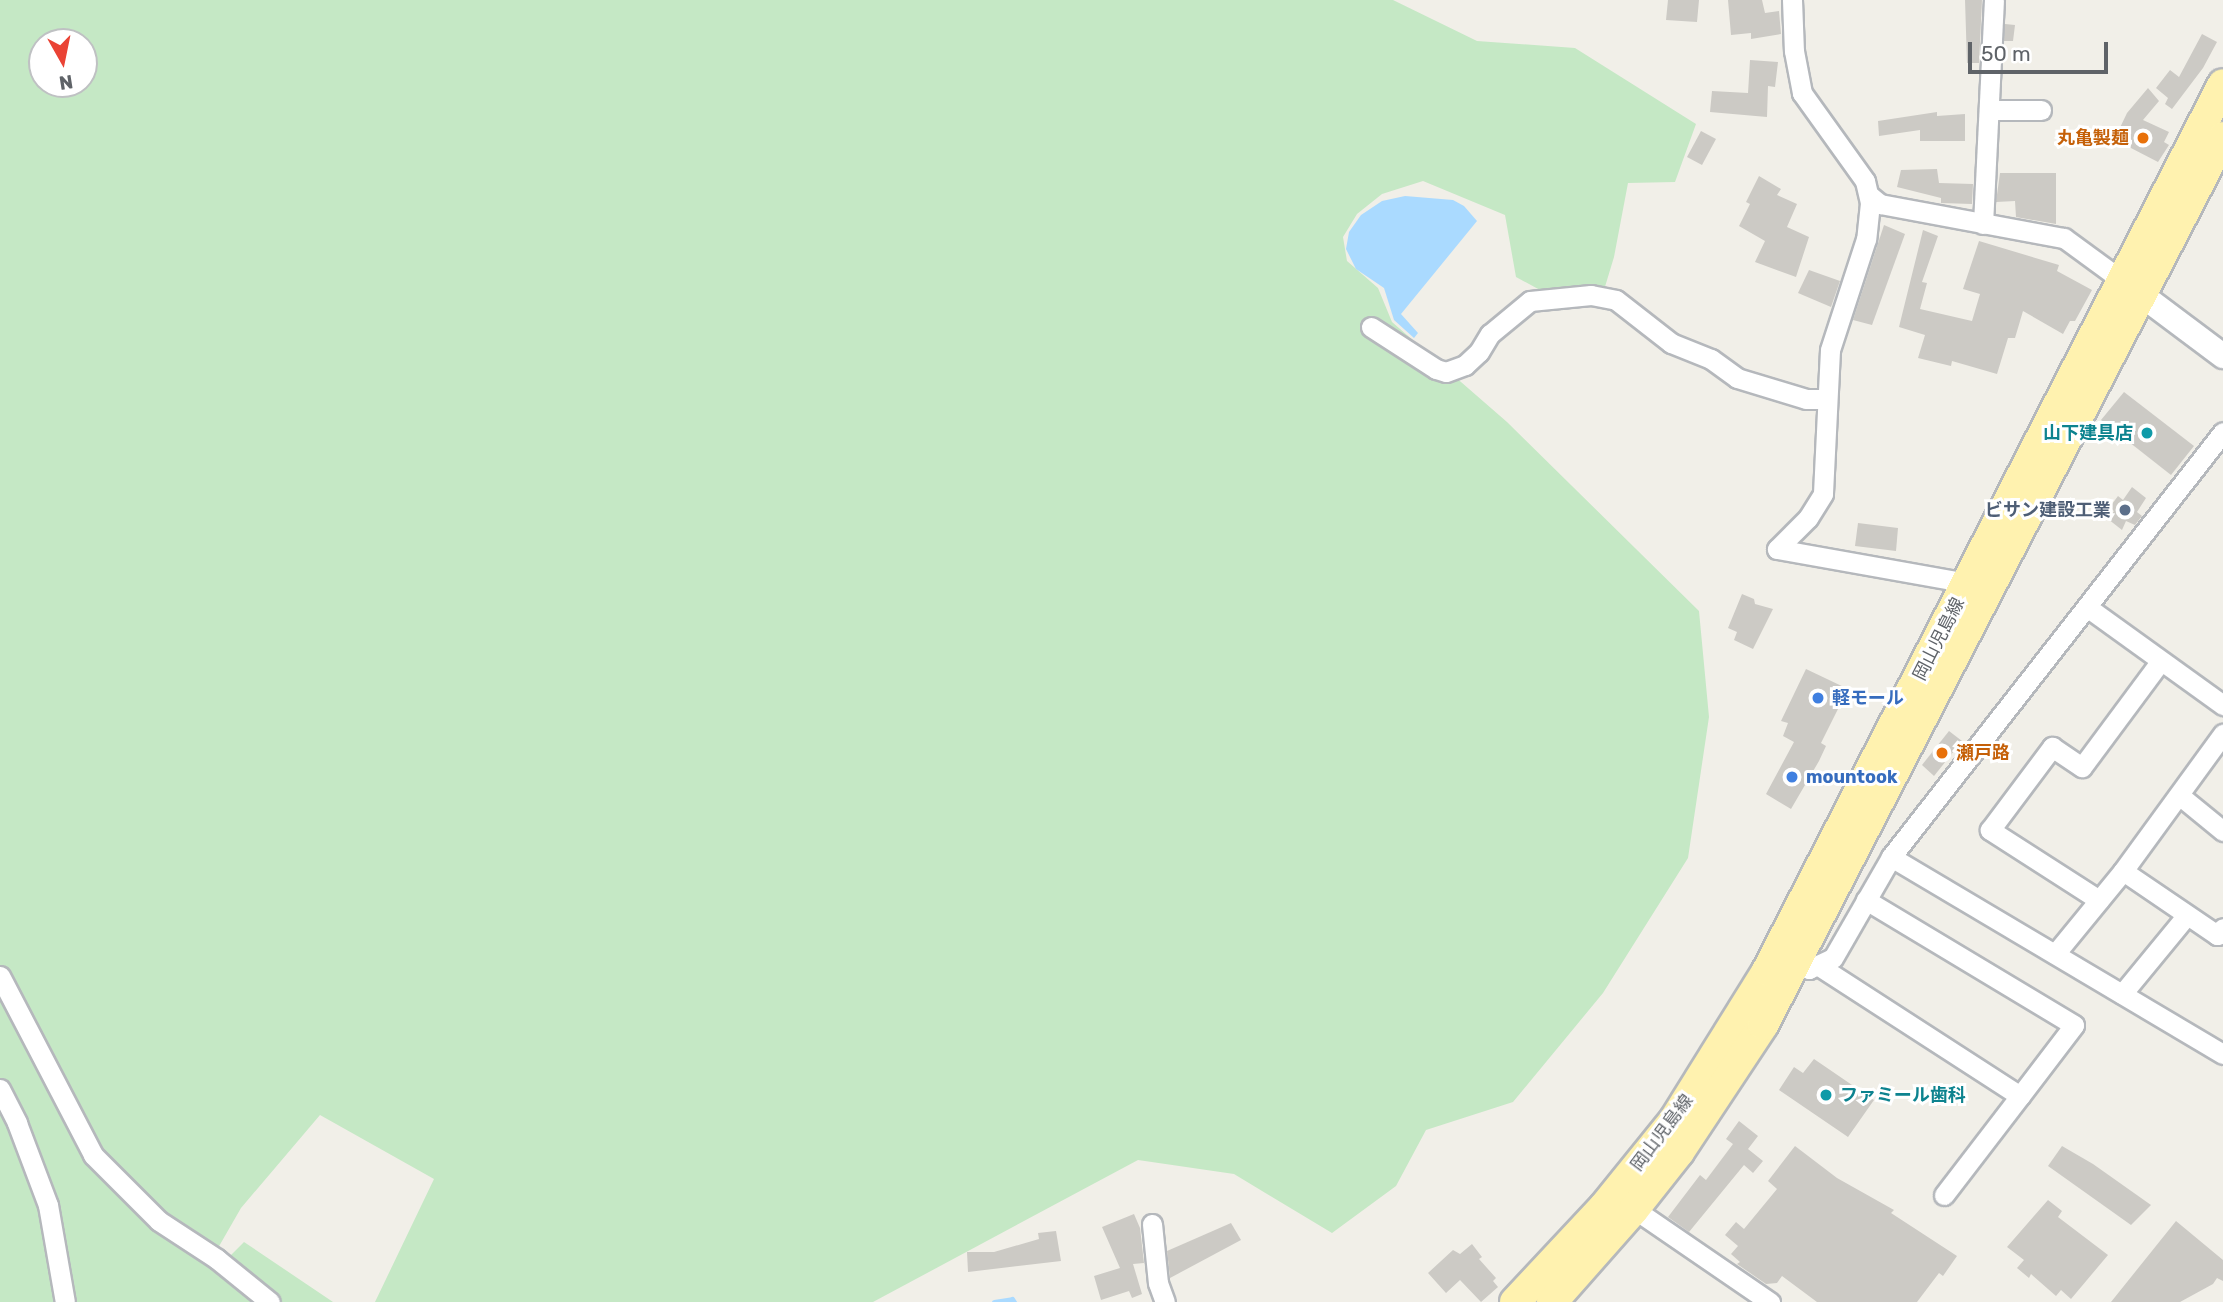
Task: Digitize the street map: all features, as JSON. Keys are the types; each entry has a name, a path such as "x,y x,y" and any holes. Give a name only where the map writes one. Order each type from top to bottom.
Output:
{"main road":[{"name":"岡山児島線","path":"1552,1302 1634,1209 1723,1088 1792,971 1962,621 2132,288 2223,84"},
{"name":"岡山児島線","path":"1962,621 1968,583 2132,288 2223,137"},
{"name":"岡山児島線","path":"1515,1302 1604,1207 1792,971"}],"street":[{"path":"1792,0 1794,51 1802,93 1864,181 1870,196 1866,239 1830,350 1823,494 1808,518 1777,549 1968,583"},
{"path":"1983,224 1994,0"},
{"path":"1990,110 2041,110"},
{"path":"1870,196 1880,204 2064,238 2223,356"},
{"path":"1371,327 1436,369 1446,372 1465,365 1479,352 1490,334 1530,301 1591,295 1616,300 1671,343 1711,359 1737,378 1805,399 1826,399"},
{"path":"1792,971 1833,958 1891,857 2223,432"},
{"path":"2087,607 2223,705"},
{"path":"2099,900 1990,830 2052,747 2082,767 2160,662"},
{"path":"2055,954 2123,871 2223,734"},
{"path":"2179,795 2223,831"},
{"path":"1891,857 2223,1054"},
{"path":"2123,871 2217,935 2223,928"},
{"path":"1866,900 2074,1025 1944,1195"},
{"path":"2122,994 2187,915"},
{"path":"1792,971 2020,1096"},
{"path":"0,975 93,1155 159,1221 218,1259 270,1302"},
{"path":"0,1088 48,1205 65,1302"},
{"path":"1634,1209 1770,1302"},
{"path":"1152,1224 1158,1283 1165,1302"}],"green space":[{"path":"0,0 1393,0 1477,41 1575,48 1696,124 1675,182 1628,183 1614,257 1604,290 1540,290 1516,277 1505,215 1423,181 1382,194 1357,214 1343,237 1347,261 1378,288 1392,322 1507,422 1699,611 1709,717 1688,858 1603,993 1513,1102 1426,1130 1396,1186 1332,1233 1234,1174 1138,1160 873,1302 375,1302 434,1179 320,1115 241,1208 218,1248 229,1257 244,1242 333,1302 0,1302"}],"water":[{"path":"1405,196 1453,200 1464,206 1477,221 1401,314 1418,333 1414,338 1394,320 1384,288 1356,269 1346,249 1349,232 1361,215 1382,201"}],"building":[{"path":"1668,0 1699,0 1697,22 1666,20"},
{"path":"1728,0 1762,0 1765,13 1779,11 1781,34 1751,39 1751,33 1731,35"},
{"path":"1965,0 1982,0 1979,63 1967,63"},
{"path":"2005,24 2015,25 2013,41 2004,41"},
{"path":"2202,34 2217,42 2203,68 2172,109 2165,104 2168,98 2156,88 2170,70 2179,77"},
{"path":"1750,60 1778,62 1775,87 1768,86 1767,117 1710,112 1712,91 1748,93"},
{"name":"丸亀製麺","path":"2148,88 2159,101 2143,120 2169,132 2164,142 2169,145 2158,162 2129,147 2128,141 2116,136 2127,113"},
{"path":"1937,112 1937,116 1965,114 1965,141 1920,141 1920,130 1879,136 1878,121"},
{"path":"1701,131 1716,139 1702,165 1687,157"},
{"path":"1937,169 1939,183 1973,184 1972,204 1941,203 1941,198 1897,187 1901,170"},
{"path":"2000,173 2056,173 2056,224 2016,217 2015,201 1996,202"},
{"path":"1759,176 1781,189 1777,195 1797,204 1787,227 1809,237 1796,277 1755,262 1765,241 1739,226 1750,204 1746,202"},
{"path":"1884,225 1905,234 1872,325 1853,320"},
{"path":"1923,230 1938,236 1922,282 1927,283 1920,309 1972,321 1980,294 1963,289 1979,241 2059,265 2057,271 2092,290 2075,321 2070,321 2063,334 2023,311 2015,338 2008,338 1997,374 1952,361 1951,366 1918,358 1925,335 1899,327"},
{"path":"1809,270 1840,281 1831,307 1798,293"},
{"name":"山下建具店","path":"2124,392 2194,446 2171,475 2101,420"},
{"name":"ビサン建設工業","path":"2132,487 2146,498 2137,512 2142,516 2135,525 2126,521 2122,530 2108,519 2114,511 2109,508 2118,496 2123,500"},
{"path":"1858,523 1898,528 1896,551 1855,546"},
{"path":"1742,594 1754,599 1755,604 1773,609 1753,649 1734,640 1737,632 1728,628"},
{"path":"1806,669 1848,689 1821,743 1826,746 1819,761 1791,809 1766,794 1794,742 1783,736 1788,723 1781,721"},
{"name":"瀬戸路","path":"1949,731 1962,741 1934,776 1922,765"},
{"name":"ファミール歯科","path":"1814,1059 1874,1100 1848,1137 1779,1090 1794,1067 1803,1073"},
{"path":"1739,1121 1758,1136 1748,1149 1763,1161 1753,1173 1744,1165 1689,1232 1668,1217 1700,1175 1706,1180 1733,1144 1726,1139"},
{"path":"1795,1146 1837,1178 1894,1210 1891,1213 1957,1256 1943,1276 1939,1273 1917,1302 1817,1302 1782,1276 1777,1283 1766,1284 1737,1264 1740,1262 1731,1254 1738,1246 1725,1235 1736,1222 1744,1229 1777,1189 1768,1181"},
{"path":"2062,1146 2093,1164 2151,1205 2131,1225 2048,1166"},
{"path":"2048,1200 2062,1211 2058,1217 2108,1255 2071,1299 2061,1290 2056,1296 2031,1274 2029,1278 2017,1268 2024,1260 2007,1247"},
{"path":"1134,1214 1140,1228 1144,1263 1133,1264 1142,1294 1132,1298 1129,1291 1101,1300 1094,1276 1120,1268 1102,1227"},
{"path":"2176,1221 2223,1260 2223,1281 2217,1278 2213,1284 2180,1302 2111,1302"},
{"path":"1231,1223 1241,1240 1170,1278 1167,1251"},
{"path":"1056,1231 1061,1261 968,1272 967,1252 994,1252 1039,1239 1038,1233"},
{"path":"1472,1244 1482,1257 1479,1259 1496,1278 1493,1281 1498,1287 1481,1302 1460,1280 1446,1293 1428,1273 1453,1250 1460,1254"}],"waterway":[{"path":"994,1302 1012,1299 1014,1302"}],"place":[{"name":"丸亀製麺","path":"2143,138"},
{"name":"山下建具店","path":"2147,433"},
{"name":"ビサン建設工業","path":"2125,510"},
{"name":"軽モール","path":"1818,698"},
{"name":"瀬戸路","path":"1942,753"},
{"name":"mountook","path":"1792,777"},
{"name":"ファミール歯科","path":"1826,1095"}]}
